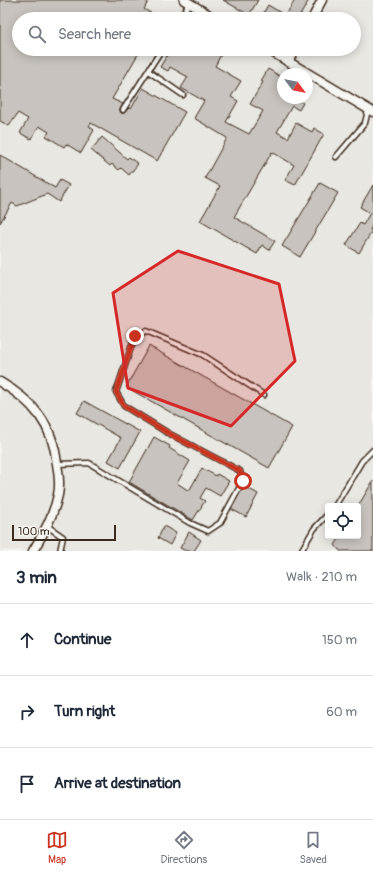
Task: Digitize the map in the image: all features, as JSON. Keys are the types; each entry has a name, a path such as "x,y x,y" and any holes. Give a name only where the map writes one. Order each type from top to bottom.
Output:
{"street":[{"path":"316,12 322,0"},
{"path":"187,2 204,12"},
{"path":"278,56 371,111"},
{"path":"288,62 291,56"},
{"path":"0,383 20,395 31,405 43,420 53,438 57,464 58,494 52,514 33,551"}],"lane":[{"path":"183,12 187,2"},
{"path":"123,110 158,56"},
{"path":"148,71 183,95"},
{"path":"336,157 365,123 371,111"},
{"path":"57,464 89,463 190,523 208,531 220,523 243,481 240,471 168,433 124,406 116,392 135,336 146,331 203,355 264,395"},
{"path":"337,503 362,461 373,450"},
{"path":"301,551 314,529 325,517"},
{"path":"46,526 63,537 60,551"}],"highlighted area":[{"path":"178,251 279,284 295,361 231,426 128,388 113,293"}],"shaded area":[{"path":"0,0 373,0 373,551 0,551"}],"building":[{"path":"0,0 149,0 144,9 149,12 12,12 12,56 137,56 112,99 123,104 120,110 121,113 124,113 129,108 131,109 143,88 185,112 157,161 91,123 89,126 94,130 81,153 66,144 64,147 46,136 49,132 39,126 31,139 20,133 28,119 18,113 9,126 0,121"},
{"path":"223,0 258,0 251,12 244,12"},
{"path":"295,0 309,0 302,12 288,12"},
{"path":"268,5 280,12 264,12"},
{"path":"167,56 220,56 215,66 241,81 231,97 238,101 226,122 249,134 263,111 250,104 263,82 261,81 268,69 277,74 277,104 302,104 299,110 292,106 277,132 288,138 296,123 312,132 314,128 324,134 295,185 285,180 294,165 272,152 234,217 275,241 269,250 262,245 257,254 200,221 220,186 205,178 227,138 194,118 204,101 181,88 188,77 170,67 168,71 160,67"},
{"path":"102,137 127,159 129,157 138,164 129,175 121,168 119,170 112,164 110,166 91,150"},
{"path":"0,155 55,188 60,180 69,185 59,202 47,194 17,206 12,203 0,223"},
{"path":"320,183 338,193 300,257 282,246"},
{"path":"373,185 373,224 370,230 372,231 359,253 346,245 360,223 363,225 370,213 360,207"},
{"path":"149,346 292,427 269,468 126,387"},
{"path":"84,401 140,432 120,468 108,461 121,438 77,413"},
{"path":"154,437 170,446 169,448 190,461 177,483 189,491 202,468 229,481 220,496 206,488 200,498 205,501 193,520 129,482"},
{"path":"373,481 373,551 340,551 335,545 339,539 361,539 360,503"},
{"path":"244,486 258,494 246,517 231,509"},
{"path":"164,526 176,533 170,545 158,538"},
{"path":"189,532 201,540 194,551 186,551 180,548"}],"route":[{"path":"135,336 116,392 124,406 168,433 240,471 243,481"}]}
